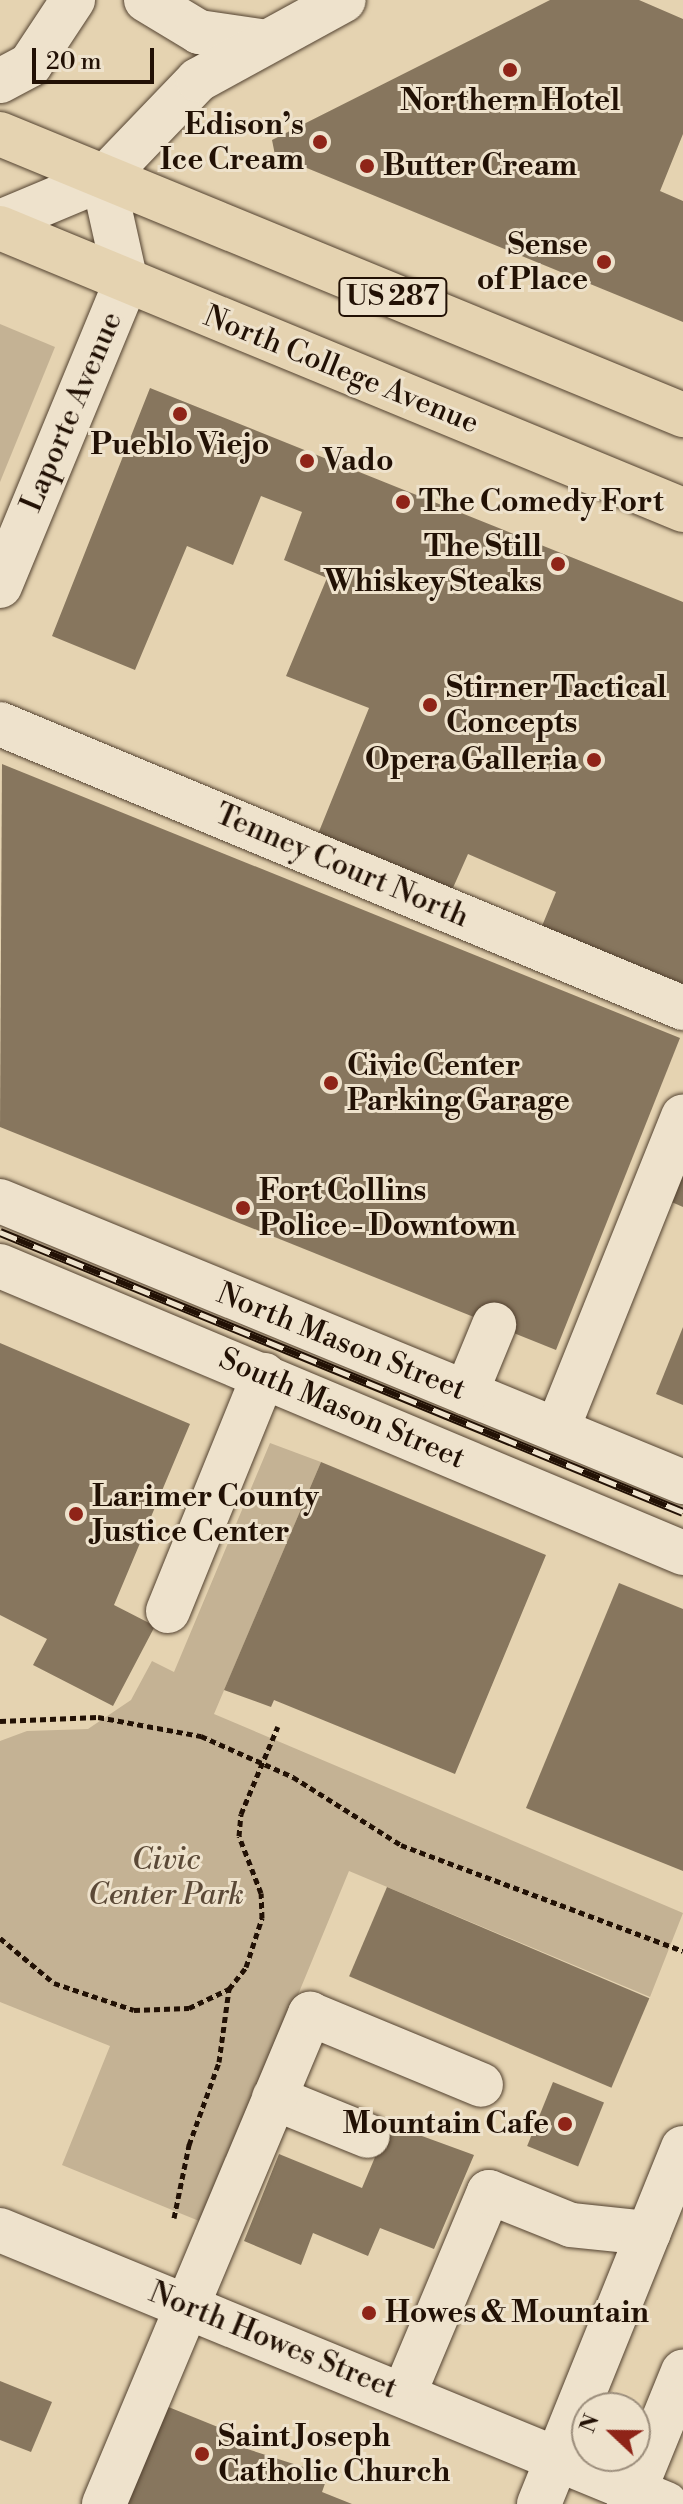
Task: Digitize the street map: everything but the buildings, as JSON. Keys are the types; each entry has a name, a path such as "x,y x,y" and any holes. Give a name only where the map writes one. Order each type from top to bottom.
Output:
{"highway":[{"name":"US 287","path":"0,134 103,179 683,415"},
{"name":"North College Avenue","path":"0,228 683,510"}],"street":[{"path":"0,81 30,65 73,0"},
{"path":"146,0 199,32 260,41"},
{"path":"0,222 103,179 175,100 260,41 344,0"},
{"path":"103,179 126,282"},
{"name":"Laporte Avenue","path":"0,586 126,282"},
{"name":"Tenney Court North","path":"0,724 683,1008"},
{"path":"557,1430 683,1116"},
{"name":"North Mason Street","path":"0,1201 683,1482"},
{"name":"South Mason Street","path":"0,1266 683,1553"},
{"path":"466,1393 494,1325"},
{"path":"168,1611 264,1375"},
{"path":"104,2504 310,2014 481,2085"},
{"path":"274,2098 368,2136"},
{"path":"539,2504 683,2148"},
{"path":"404,2394 489,2192 571,2225 649,2233"},
{"name":"North Howes Street","path":"0,2230 404,2394 644,2499"},
{"path":"644,2499 683,2372"}],"path":[{"path":"0,1721 98,1717 201,1736 262,1763 401,1845 683,1951"},
{"path":"174,2218 189,2145 222,2049 229,1989 246,1967 262,1918 261,1893 239,1836 262,1763 278,1726"},
{"path":"0,1938 54,1983 110,2005 164,2013 229,1989"}],"green space":[{"path":"0,324 55,347 0,482"},
{"name":"Civic Center Park","path":"270,1443 321,1462 214,1714 683,1913 650,1997 349,1871 204,2223 62,2165 110,2046 0,2002 0,1741 27,1731 88,1729 131,1700 152,1661 174,1672"}],"railway":[{"path":"0,1232 683,1512"}],"place":[{"name":"Northern Hotel","path":"510,70"},
{"name":"Edison’s Ice Cream","path":"320,142"},
{"name":"Butter Cream","path":"367,166"},
{"name":"Sense of Place","path":"604,262"},
{"name":"Pueblo Viejo","path":"180,414"},
{"name":"Vado","path":"307,461"},
{"name":"The Comedy Fort","path":"403,502"},
{"name":"The Still Whiskey Steaks","path":"558,564"},
{"name":"Stirner Tactical Concepts","path":"430,705"},
{"name":"Opera Galleria","path":"594,760"},
{"name":"Civic Center Parking Garage","path":"331,1083"},
{"name":"Fort Collins Police - Downtown","path":"243,1208"},
{"name":"Larimer County Justice Center","path":"76,1514"},
{"name":"Mountain Cafe","path":"565,2124"},
{"name":"Howes & Mountain","path":"369,2313"},
{"name":"Saint Joseph Catholic Church","path":"202,2454"}]}
